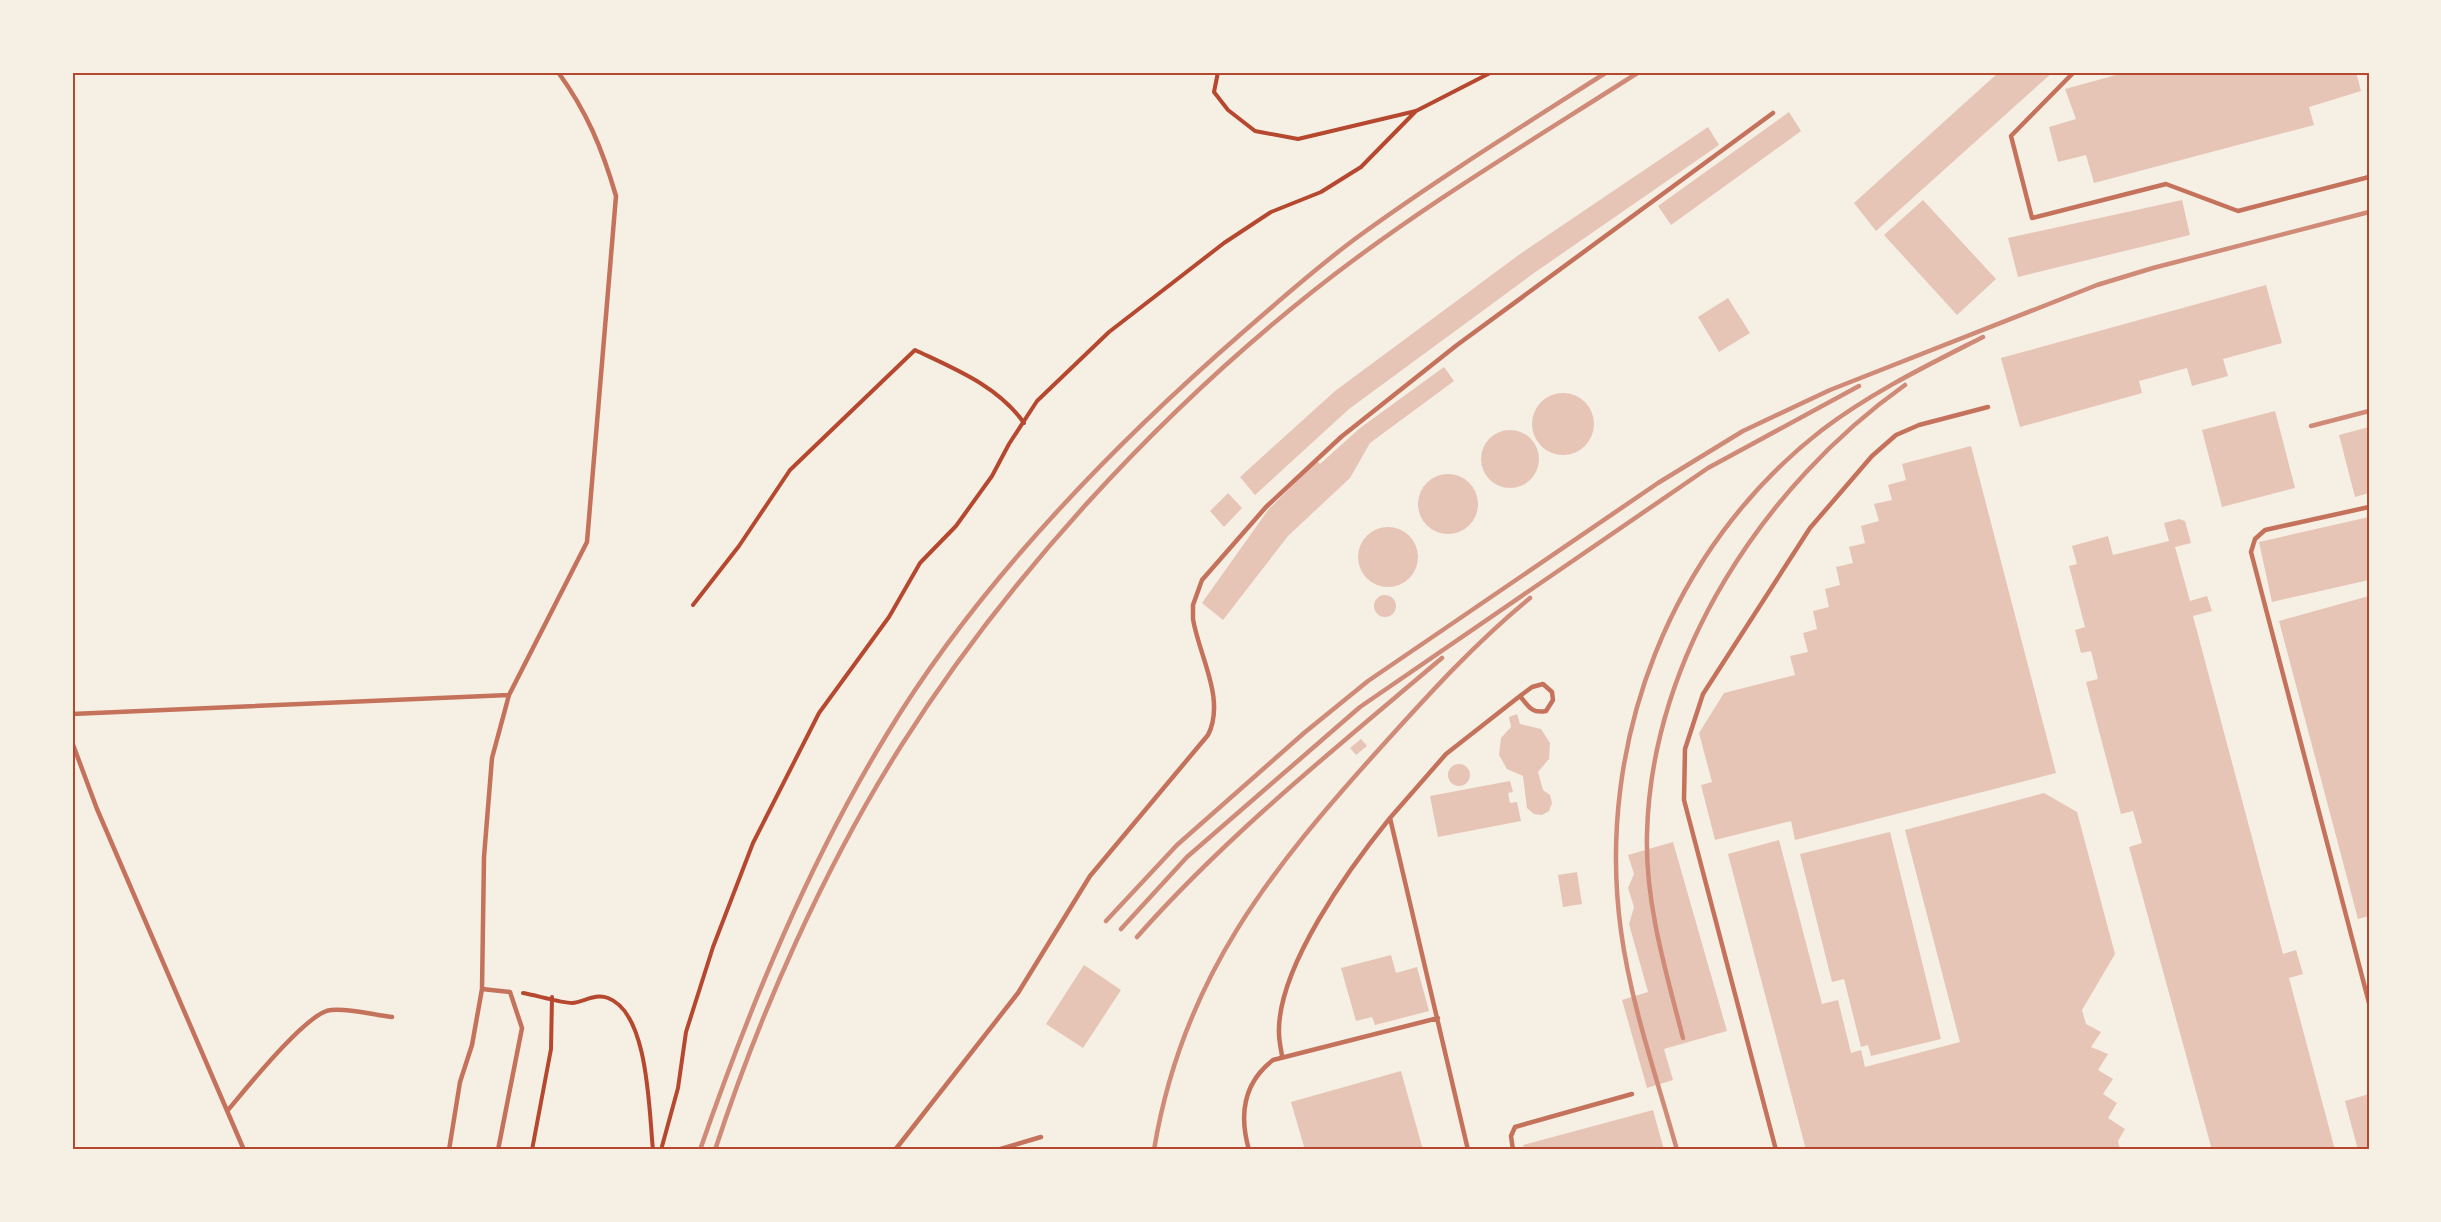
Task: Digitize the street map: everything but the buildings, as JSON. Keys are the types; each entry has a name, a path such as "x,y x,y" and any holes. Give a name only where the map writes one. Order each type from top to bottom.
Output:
{"lane":[{"path":"449,1150 460,1082 472,1045 482,988 484,857 492,758 509,695 587,542 616,196 601,146 578,99 558,72"},
{"path":"2074,72 2011,136 2032,218 2166,184 2238,211 2369,177"},
{"path":"895,1150 1018,993 1090,876 1208,735 1214,723 1215,707 1193,620 1193,605 1202,580 1266,507 1341,437 1457,345 1773,113"},
{"path":"1776,1150 1684,800 1685,749 1703,694 1734,644 1810,528 1872,456 1896,435 1919,425 1988,407"},
{"path":"2369,507 2265,530 2255,539 2251,552 2369,1003"},
{"path":"1282,1056 1279,1033 1281,1011 1294,971 1333,894 1362,851 1446,754 1520,696 1532,687 1543,684 1552,692 1553,700 1546,711 1538,713 1531,710 1520,696"},
{"path":"72,714 509,695"},
{"path":"72,742 97,809 244,1150"},
{"path":"1390,818 1468,1150"},
{"path":"482,988 510,992 522,1028 498,1150"},
{"path":"228,1110 260,1071 316,1015 330,1010 392,1017"},
{"path":"1249,1150 1243,1117 1247,1091 1265,1066 1282,1056 1438,1018"},
{"path":"1514,1150 1511,1136 1515,1127 1632,1094"},
{"path":"997,1150 1041,1137"}],"path":[{"path":"1218,72 1214,92 1228,110 1255,130 1299,140 1416,111 1492,72"},
{"path":"661,1150 678,1088 686,1032 712,947 753,843 819,713 889,617 920,563 956,525 992,476 1009,444 1037,401 1109,332 1224,243 1261,218 1321,192 1361,167 1416,111"},
{"path":"693,605 740,546 790,470 915,350 974,378 1012,407 1024,423"},
{"path":"510,992 571,1003 598,996 609,998 629,1015 645,1066 653,1150"},
{"path":"532,1150 551,1049 552,998"}],"railway":[{"path":"700,1150 760,989 831,834 887,734 923,679 1004,572 1049,520 1144,423 1314,271 1420,193 1607,72"},
{"path":"715,1150 773,994 820,891 846,841 901,746 943,683 988,621 1037,561 1088,502 1197,391 1312,292 1431,205 1639,72"},
{"path":"1106,921 1177,845 1304,733 1368,681 1658,483 1743,431 1830,390 2097,285 2153,268 2369,212"},
{"path":"1677,1150 1645,1041 1625,959 1616,860 1620,790 1633,721 1655,654 1685,590 1723,531 1769,477 1841,416 1901,380 1983,337"},
{"path":"1683,1038 1658,937 1647,860 1653,768 1669,703 1693,641 1725,581 1762,524 1806,472 1854,426 1905,385"},
{"path":"1121,929 1187,857 1360,707 1708,468 1859,386"},
{"path":"2311,426 2369,411"},
{"path":"1154,1150 1167,1089 1186,1032 1209,980 1236,930 1268,883 1341,792 1417,707 1471,651 1530,598"},
{"path":"1137,937 1208,862 1284,792 1442,658"}]}
